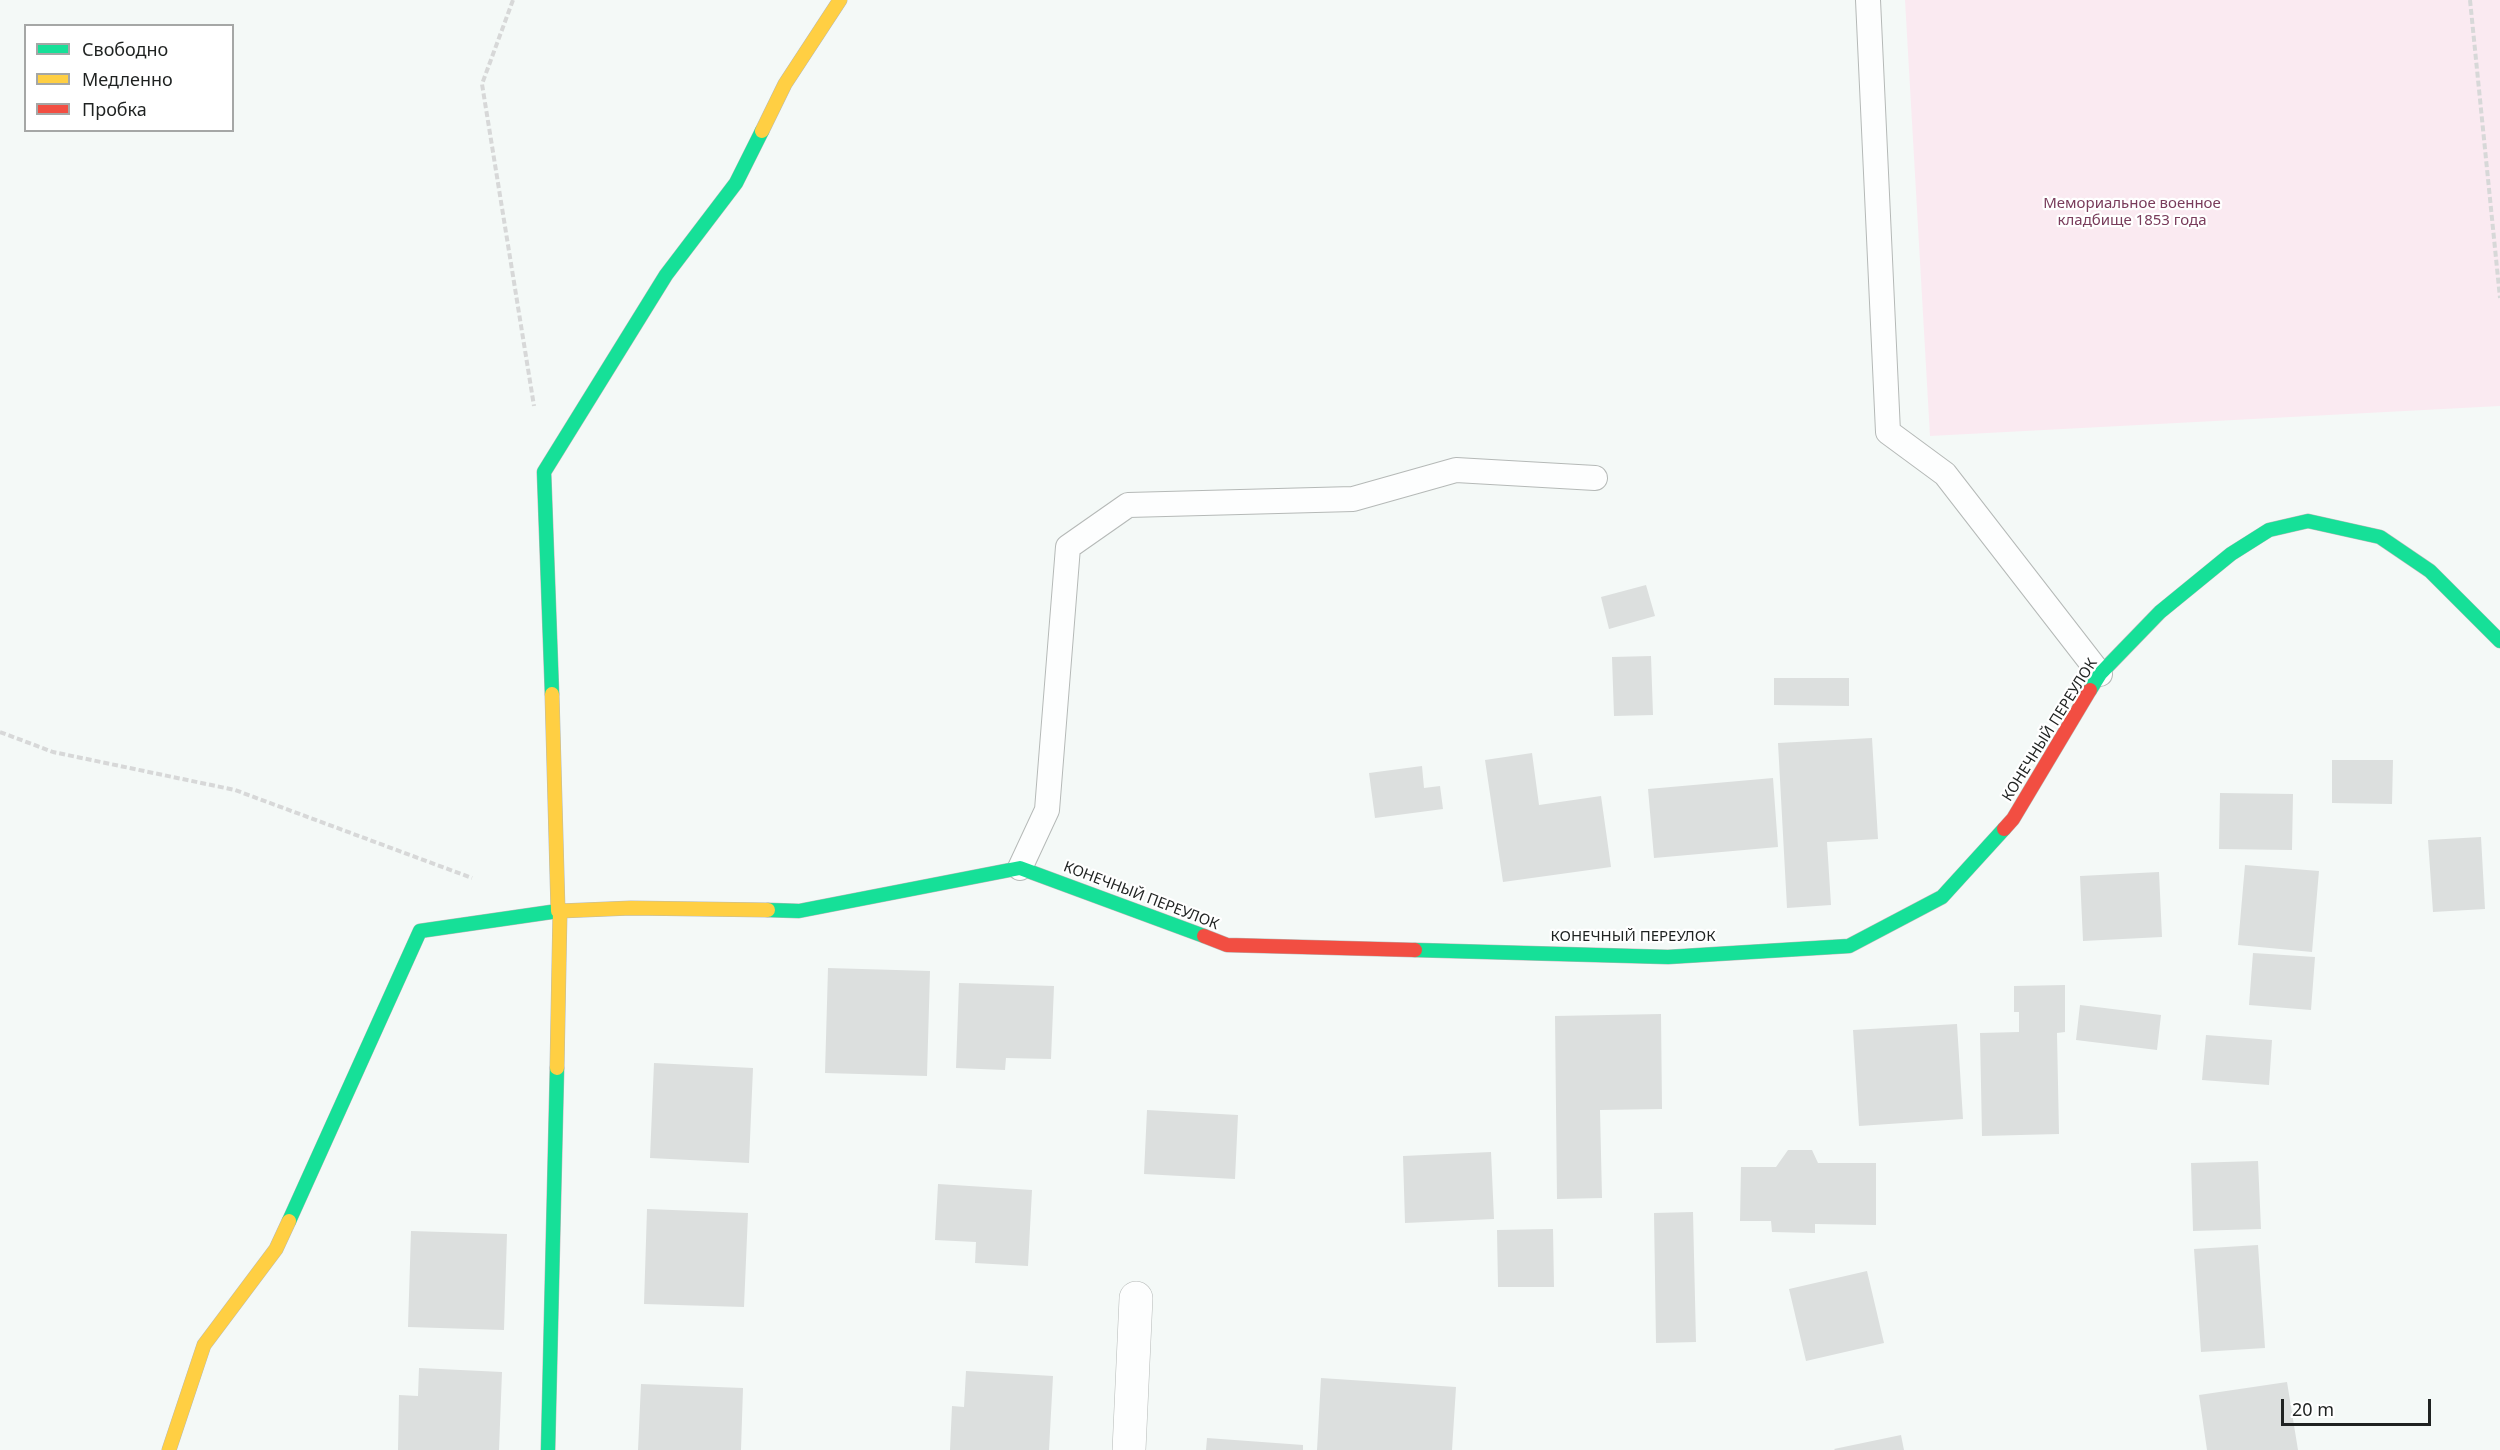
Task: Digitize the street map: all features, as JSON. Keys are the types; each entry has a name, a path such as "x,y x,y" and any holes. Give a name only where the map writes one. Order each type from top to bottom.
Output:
{"street":[{"path":"548,1450 560,911 544,472 666,275 736,183 785,84 840,0"},
{"name":"КОНЕЧНЫЙ ПЕРЕУЛОК","path":"1020,867 1227,945 1668,957 1849,946 1942,897 2013,819 2100,674 2160,612 2231,554 2269,530 2308,521 2380,537 2430,571 2500,641"},
{"path":"169,1450 204,1345 276,1249 420,931 560,911 632,908 799,911 1020,867"},
{"path":"1129,1450 1136,1298"}],"lane":[{"path":"1868,0 1888,432 1945,474 2100,674"},
{"path":"1020,867 1047,810 1068,547 1128,505 1353,498 1456,470 1595,478"}],"path":[{"path":"513,0 482,84 544,472"},
{"path":"2470,0 2500,298"},
{"path":"0,732 53,752 235,790 481,882"}],"green space":[{"name":"Мемориальное военное кладбище 1853 года","path":"1905,0 2500,0 2500,406 1930,436"}],"building":[{"path":"1646,585 1655,616 1609,629 1601,597"},
{"path":"1651,656 1653,715 1614,716 1612,657"},
{"path":"1774,678 1849,678 1849,706 1774,705"},
{"path":"1872,738 1878,839 1827,842 1831,905 1787,908 1778,743"},
{"path":"1532,753 1539,805 1601,796 1611,867 1503,882 1485,760"},
{"path":"2332,760 2393,760 2392,804 2332,803"},
{"path":"1422,766 1424,788 1440,786 1443,809 1375,818 1369,773"},
{"path":"1773,778 1778,847 1654,858 1648,789"},
{"path":"2220,793 2293,794 2292,850 2219,849"},
{"path":"2481,837 2485,909 2433,912 2428,840"},
{"path":"2245,865 2319,871 2312,952 2238,945"},
{"path":"2159,872 2162,937 2083,941 2080,876"},
{"path":"2253,953 2315,957 2311,1010 2249,1005"},
{"path":"828,968 930,971 927,1076 825,1073"},
{"path":"959,983 1054,986 1051,1059 1006,1058 1005,1070 956,1068"},
{"path":"2065,985 2065,1032 2057,1033 2059,1134 1982,1136 1980,1033 2019,1032 2019,1012 2014,1012 2014,986"},
{"path":"2080,1005 2161,1015 2157,1050 2076,1040"},
{"path":"1661,1014 1662,1109 1600,1110 1602,1198 1557,1199 1555,1016"},
{"path":"1957,1024 1963,1119 1859,1126 1853,1030"},
{"path":"2206,1035 2272,1040 2269,1085 2202,1080"},
{"path":"654,1063 753,1068 749,1163 650,1158"},
{"path":"1147,1110 1238,1115 1235,1179 1144,1174"},
{"path":"1788,1150 1812,1150 1818,1163 1876,1163 1876,1225 1815,1224 1815,1233 1772,1232 1771,1221 1740,1221 1741,1167 1776,1167"},
{"path":"1491,1152 1494,1219 1405,1223 1403,1156"},
{"path":"2258,1161 2261,1229 2193,1231 2191,1163"},
{"path":"938,1184 1032,1190 1028,1266 975,1263 976,1242 935,1240"},
{"path":"647,1209 748,1213 744,1307 644,1304"},
{"path":"1693,1212 1696,1342 1656,1343 1654,1213"},
{"path":"1553,1229 1554,1287 1498,1287 1497,1230"},
{"path":"411,1231 507,1234 504,1330 408,1327"},
{"path":"2258,1245 2265,1348 2201,1352 2194,1249"},
{"path":"1867,1271 1884,1343 1806,1361 1789,1289"},
{"path":"419,1368 502,1372 499,1450 398,1450 399,1395 418,1396"},
{"path":"966,1371 1053,1376 1049,1450 950,1450 952,1406 964,1407"},
{"path":"1321,1378 1456,1387 1452,1450 1317,1450"},
{"path":"2287,1382 2298,1450 2207,1450 2199,1395"},
{"path":"641,1384 743,1388 741,1450 638,1450"},
{"path":"1901,1435 1904,1450 1834,1449"},
{"path":"1207,1438 1303,1445 1303,1450 1206,1450"}],"traffic: fast":[{"path":"552,694 544,472 666,275 736,183 762,131"},
{"path":"2090,690 2100,674 2160,612 2231,554 2269,530 2308,521 2380,537 2430,571 2500,641"},
{"path":"1415,950 1668,957 1849,946 1942,897 2004,829"},
{"path":"768,910 799,911 1020,868 1204,936"},
{"path":"289,1221 420,931 558,911"},
{"path":"548,1450 557,1068"}],"traffic: slow":[{"path":"762,131 785,84 840,0"},
{"path":"552,694 558,911"},
{"path":"557,1068 560,911 631,908 768,910"},
{"path":"169,1450 204,1345 276,1249 289,1221"}],"traffic: jam":[{"path":"2004,829 2013,819 2090,690"},
{"path":"1204,936 1227,945 1415,950"}]}
